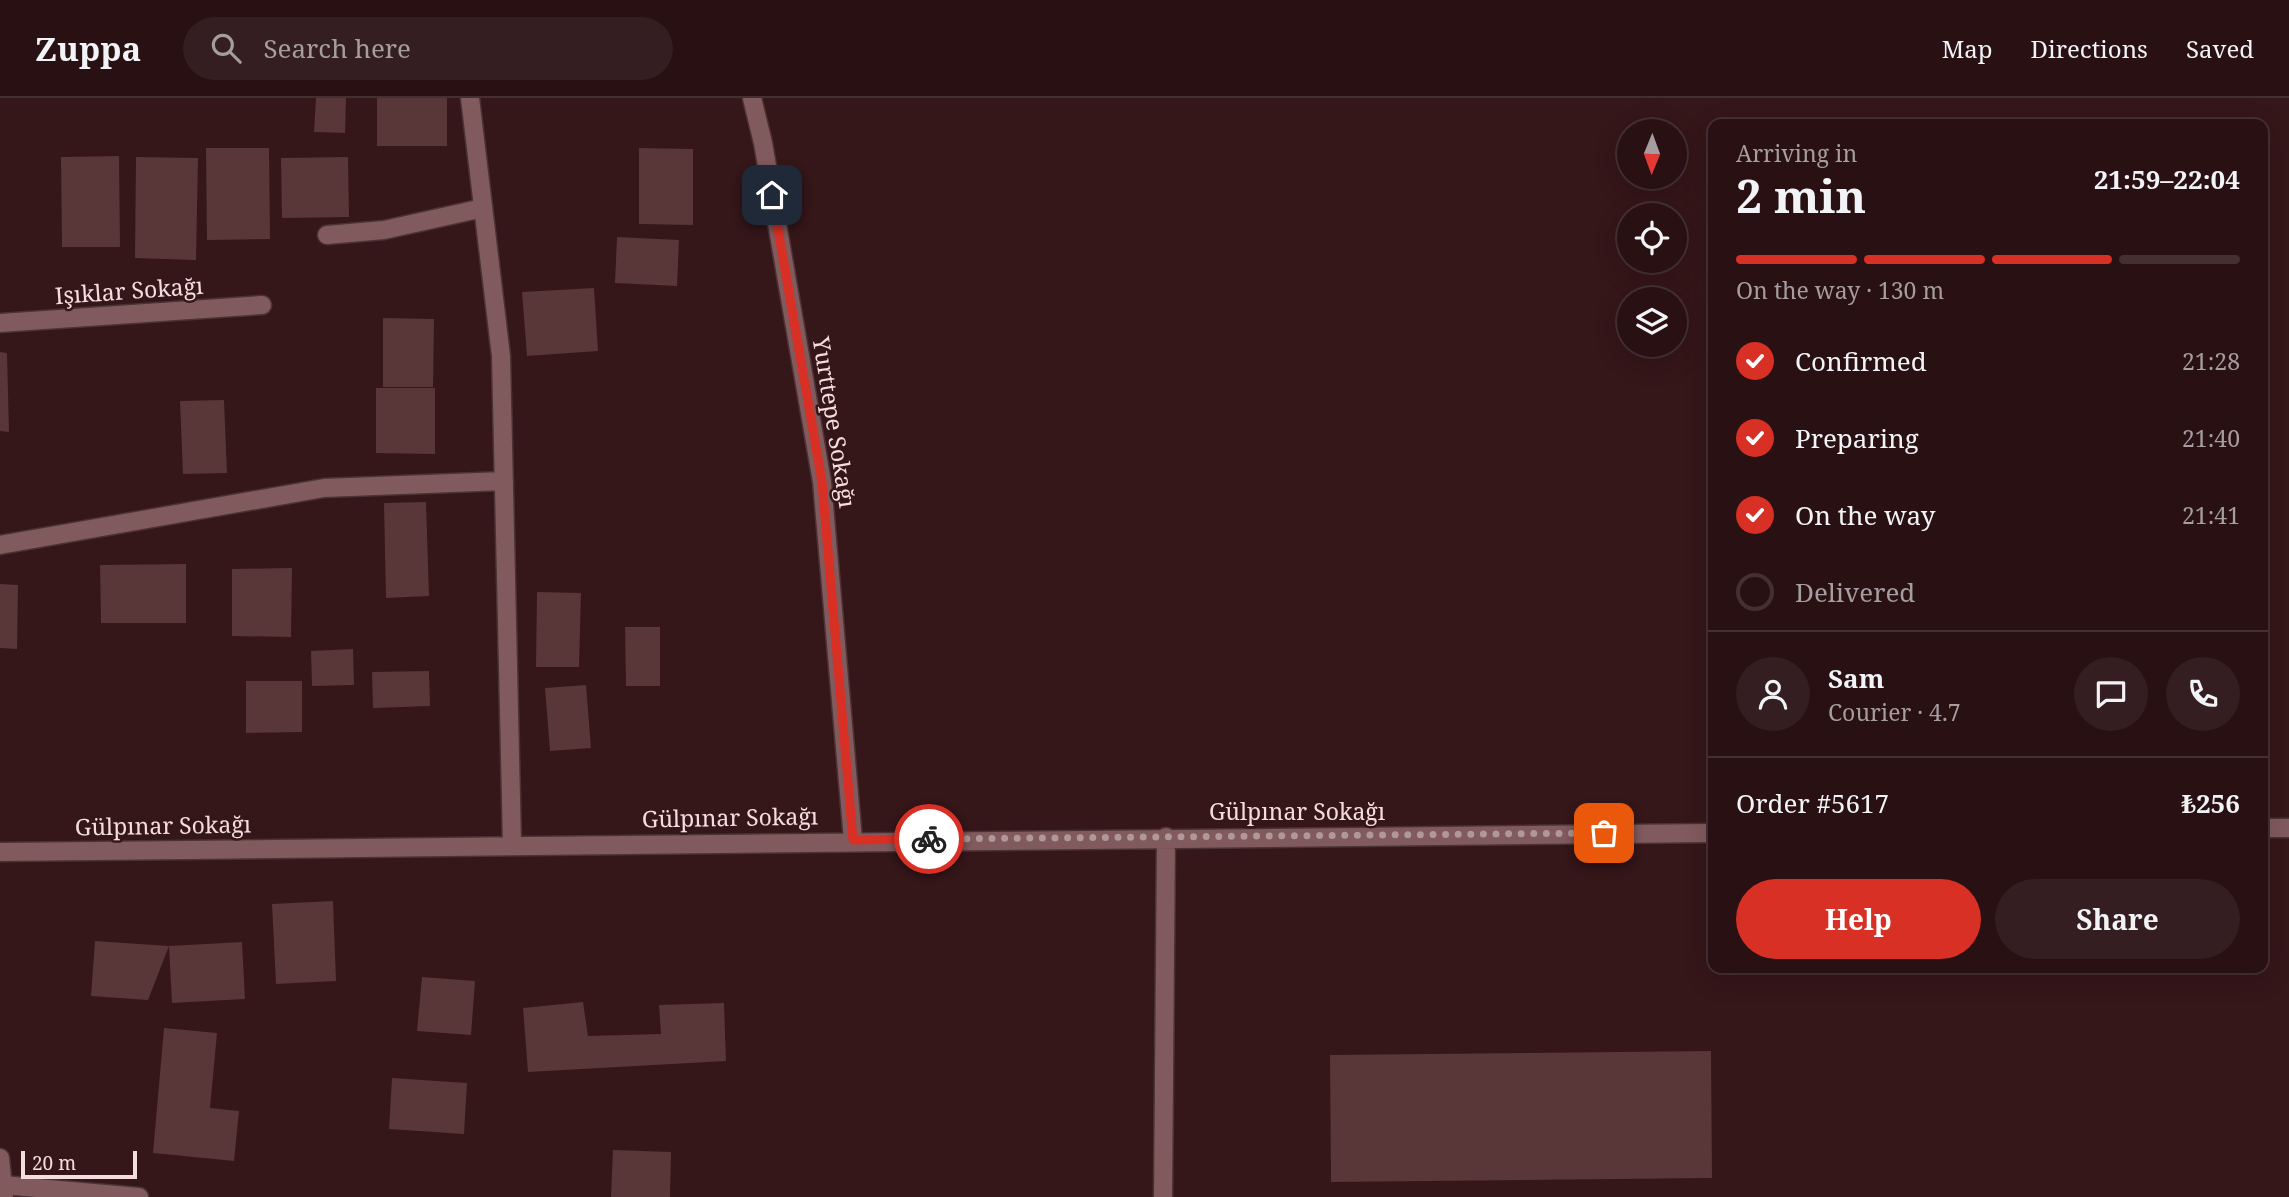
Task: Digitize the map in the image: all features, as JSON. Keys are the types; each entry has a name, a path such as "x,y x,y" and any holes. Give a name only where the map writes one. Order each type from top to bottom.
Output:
{"street":[{"path":"470,98 502,356 512,844"},
{"name":"Yurttepe Sokağı","path":"752,98 763,143 822,482 853,840"},
{"path":"327,235 384,230 483,208"},
{"name":"Işıklar Sokağı","path":"0,323 262,306"},
{"path":"0,545 324,488 504,481"},
{"path":"2268,828 2289,828"},
{"name":"Gülpınar Sokağı","path":"0,852 1708,832"},
{"path":"1163,1197 1166,837"},
{"path":"0,1158 3,1191 139,1197"}],"building":[{"path":"316,98 346,98 345,133 314,132"},
{"path":"377,98 447,98 447,146 377,146"},
{"path":"206,148 269,148 270,239 207,240"},
{"path":"639,148 693,149 693,225 639,224"},
{"path":"119,156 120,247 62,247 61,157"},
{"path":"136,157 198,158 196,260 135,258"},
{"path":"348,157 349,217 282,218 281,158"},
{"path":"617,237 679,240 677,286 615,283"},
{"path":"594,288 598,351 527,356 522,292"},
{"path":"383,318 434,319 433,387 383,387"},
{"path":"0,352 7,353 9,432 0,431"},
{"path":"376,388 435,388 435,454 376,453"},
{"path":"224,400 227,473 183,474 180,401"},
{"path":"426,502 429,596 386,598 384,503"},
{"path":"186,564 186,623 101,623 100,565"},
{"path":"292,568 291,637 232,636 232,569"},
{"path":"0,584 18,585 17,649 0,648"},
{"path":"537,592 581,593 579,667 536,667"},
{"path":"625,627 660,627 660,686 626,686"},
{"path":"353,649 354,685 312,686 311,651"},
{"path":"429,671 430,706 373,708 372,672"},
{"path":"246,681 302,681 302,732 246,733"},
{"path":"586,685 591,748 550,751 545,688"},
{"path":"333,901 336,981 276,984 272,904"},
{"path":"95,941 169,946 148,1000 91,996"},
{"path":"242,942 245,999 172,1003 169,946"},
{"path":"422,977 475,981 471,1035 417,1031"},
{"path":"583,1002 588,1036 661,1034 659,1005 724,1003 726,1061 528,1072 523,1008"},
{"path":"164,1028 217,1033 210,1108 239,1111 234,1161 153,1153"},
{"path":"1711,1051 1712,1178 1331,1182 1330,1055"},
{"path":"392,1078 467,1083 464,1134 389,1129"},
{"path":"613,1150 671,1152 670,1197 611,1197"}],"way so far":[{"path":"929,839 1604,833"}],"route":[{"path":"772,195 822,482 853,840 929,839"}]}
